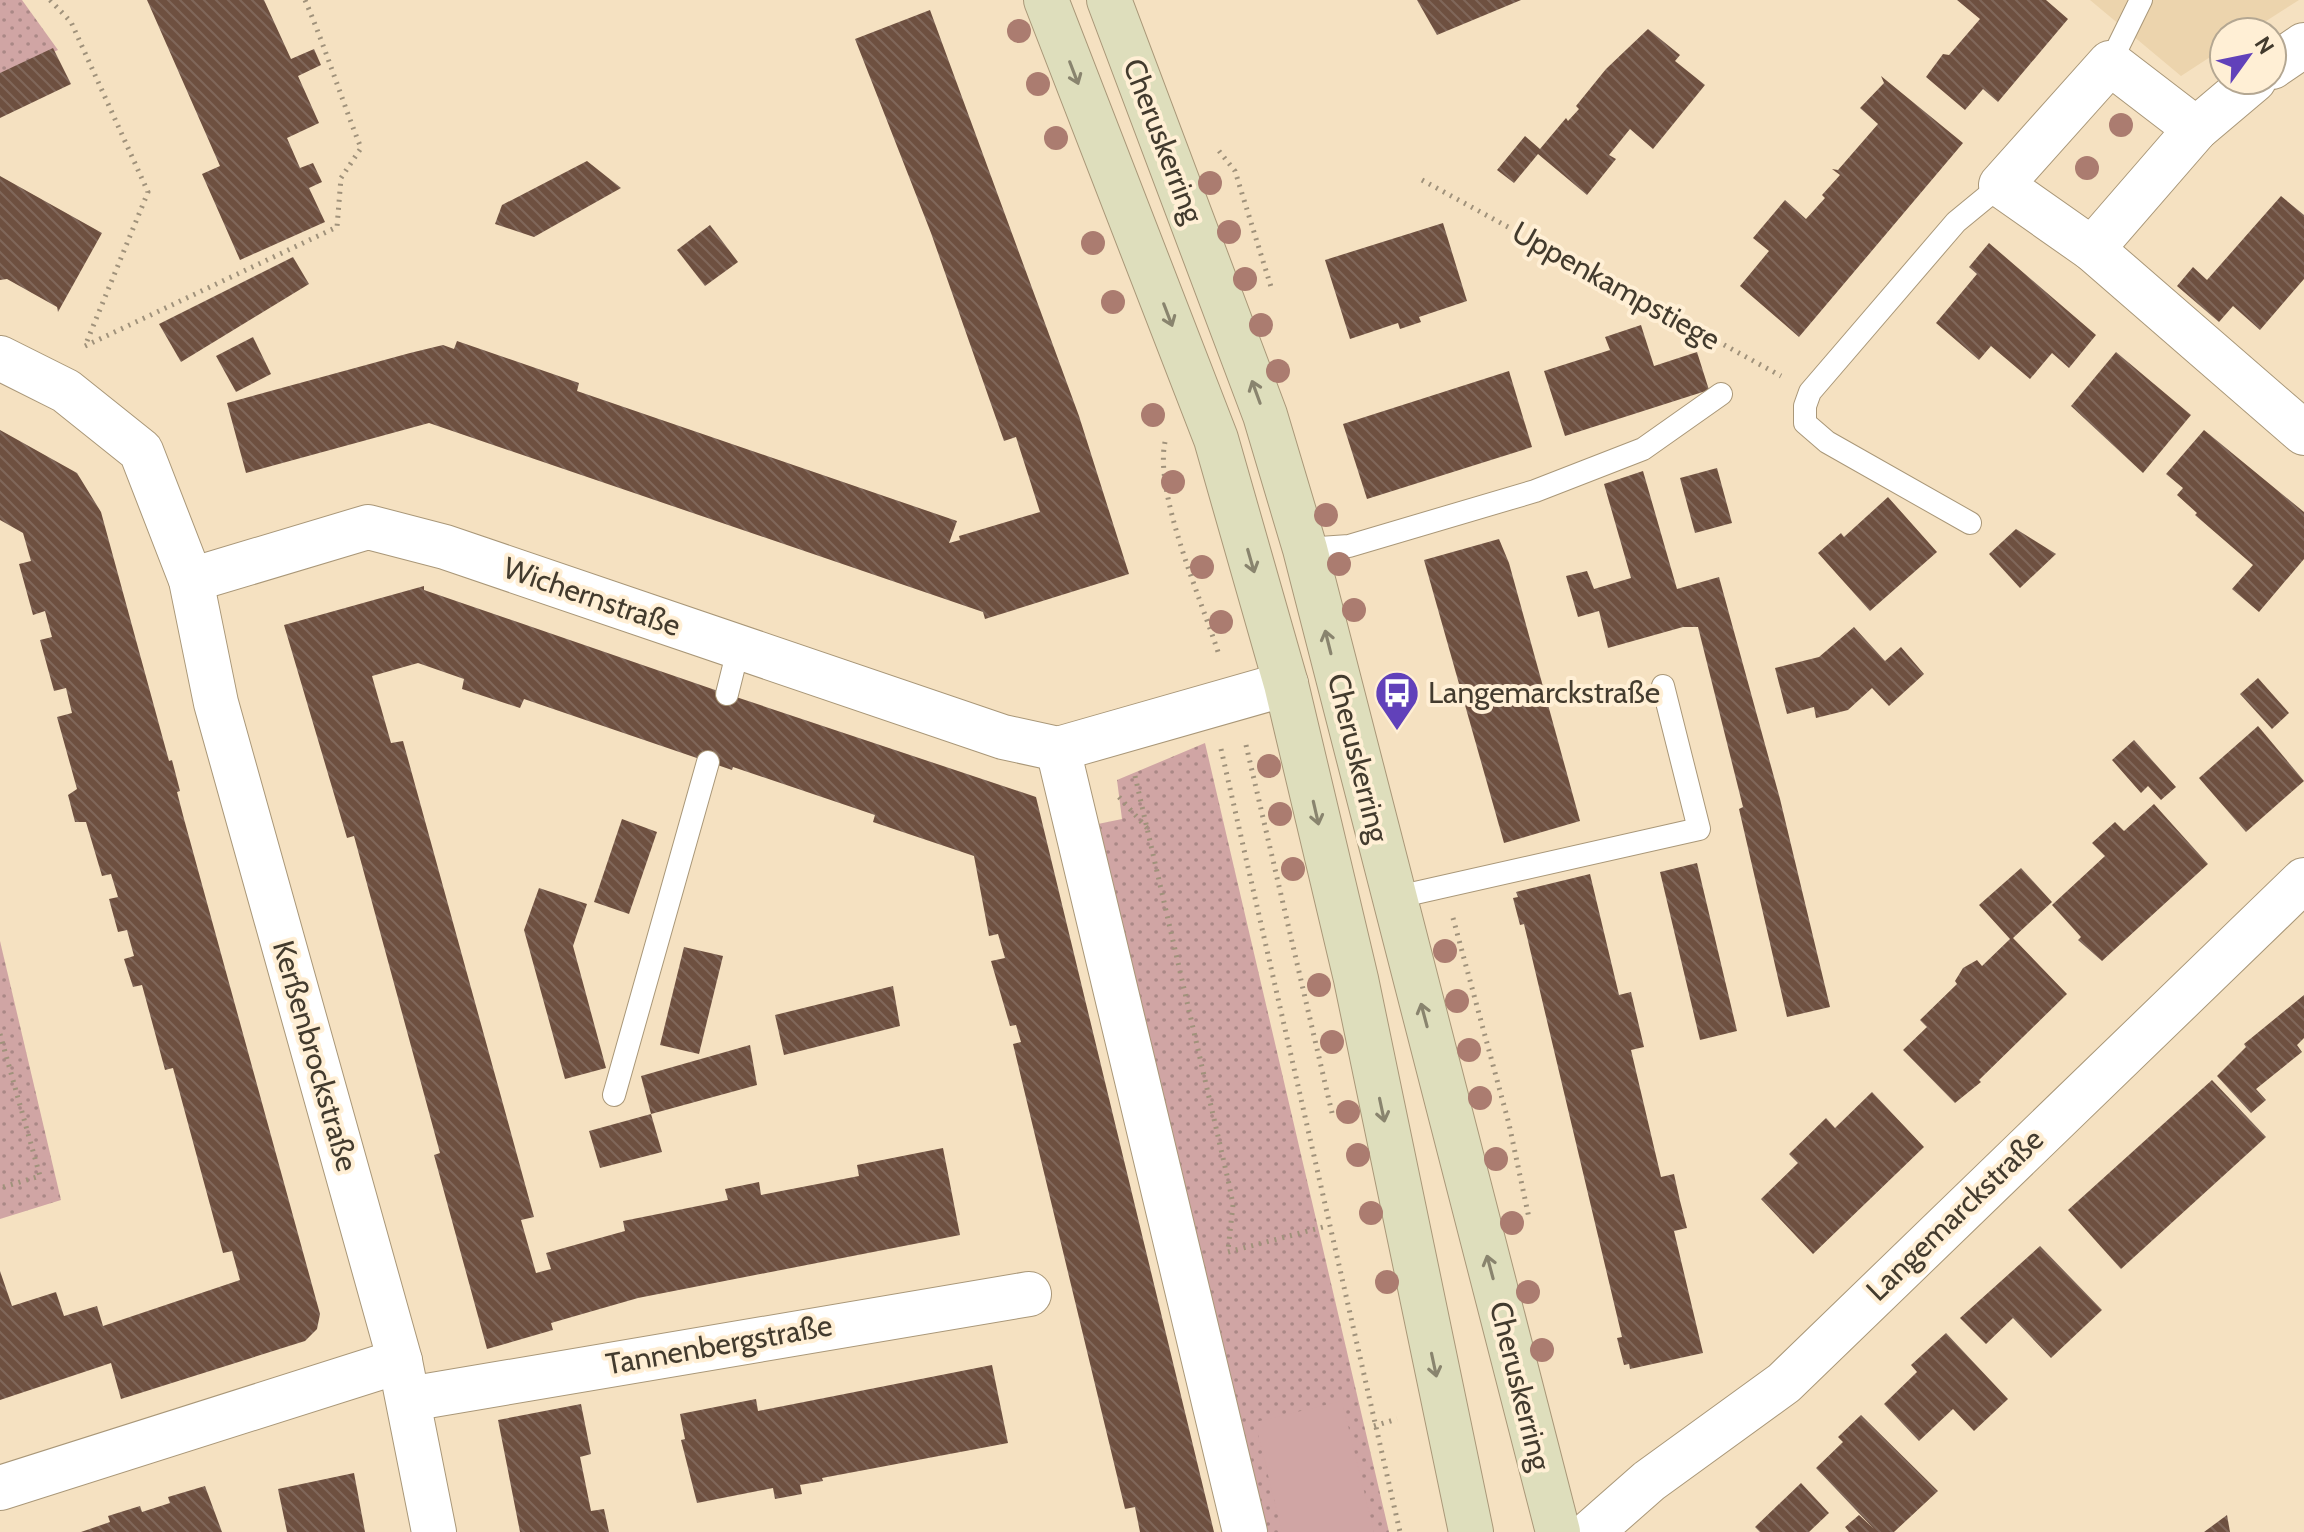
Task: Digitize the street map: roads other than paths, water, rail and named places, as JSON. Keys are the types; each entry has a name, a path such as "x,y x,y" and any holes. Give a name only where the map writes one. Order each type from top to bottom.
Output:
{"main road":[{"name":"Cheruskerring","path":"1046,0 1216,439 1286,684 1356,979 1471,1532"},
{"name":"Cheruskerring","path":"1109,0 1255,387 1305,549 1558,1532"}],"street":[{"path":"2196,129 2110,63 2001,185 2092,249 2304,433"},
{"path":"2092,249 2196,129 2235,96"},
{"path":"0,358 66,391 141,451 191,580"},
{"name":"Wichernstraße","path":"191,580 368,527 445,547 1003,737 1058,749 1286,684"},
{"name":"Kerßenbrockstraße","path":"191,580 216,703 404,1380 434,1532"},
{"path":"1058,749 1245,1532"},
{"name":"Langemarckstraße","path":"1591,1532 1649,1481 1784,1383 2304,880"},
{"name":"Tannenbergstraße","path":"0,1488 404,1380 1029,1294"}],"lane":[{"path":"2110,63 2141,0"},
{"path":"1970,523 1815,433 1805,423 1805,406 1810,392 1956,222 2001,185"},
{"path":"1305,549 1349,546 1535,491 1643,449 1721,394"},
{"path":"727,694 739,646"},
{"path":"1393,898 1699,829 1663,686"},
{"path":"614,1095 708,762"}],"place":[{"name":"Langemarckstraße","path":"1397,732"}]}
